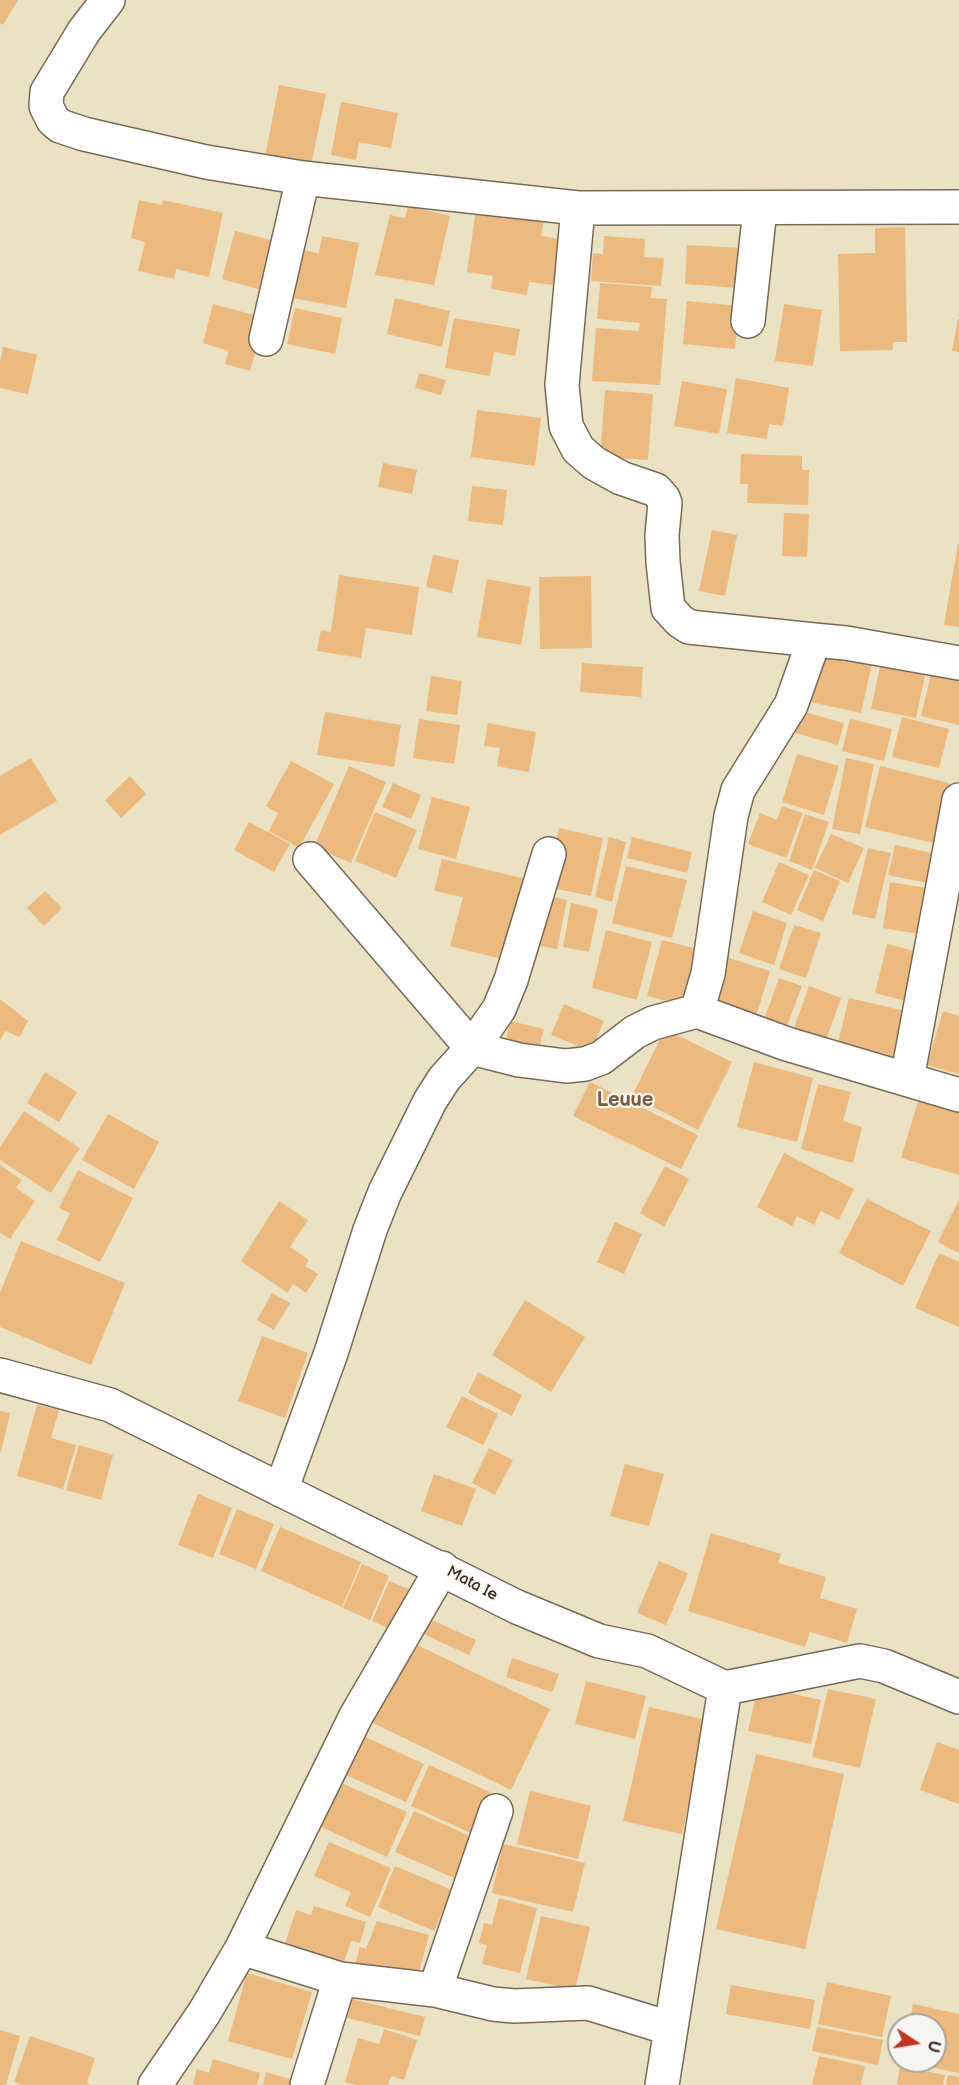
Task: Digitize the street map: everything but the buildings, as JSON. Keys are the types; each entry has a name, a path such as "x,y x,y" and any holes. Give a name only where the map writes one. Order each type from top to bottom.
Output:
{"street":[{"path":"108,0 84,31 47,92 46,106 53,120 60,126 84,134 206,162 303,178 578,208 959,207"},
{"path":"266,339 303,178"},
{"path":"578,208 562,385 566,426 578,449 594,463 621,478 656,490 663,498 665,503 662,535 663,562 668,608 689,627 846,643 959,663"},
{"path":"748,321 760,209"},
{"path":"697,1011 708,974 731,816 738,790 791,705 814,640"},
{"path":"907,1079 959,800"},
{"path":"281,1490 331,1353 370,1230 385,1192 430,1101 444,1079 472,1048 499,1009 511,980 549,854"},
{"path":"310,860 472,1048 519,1060 566,1066 585,1064 601,1058 634,1032 653,1023 697,1011 787,1044 959,1095"},
{"name":"Mata Ie","path":"0,1375 110,1405 517,1607 599,1641 647,1651 725,1688"},
{"path":"155,2085 204,2013 242,1948 356,1716 442,1568"},
{"path":"662,2085 669,2028 725,1688 860,1661 884,1666 959,1697"},
{"path":"435,1990 496,1811"},
{"path":"242,1948 340,1979 435,1990 493,2004 514,2006 588,2003 669,2028"},
{"path":"307,2085 340,1979"}],"district":[{"name":"Leuue","path":"625,1101"}]}
